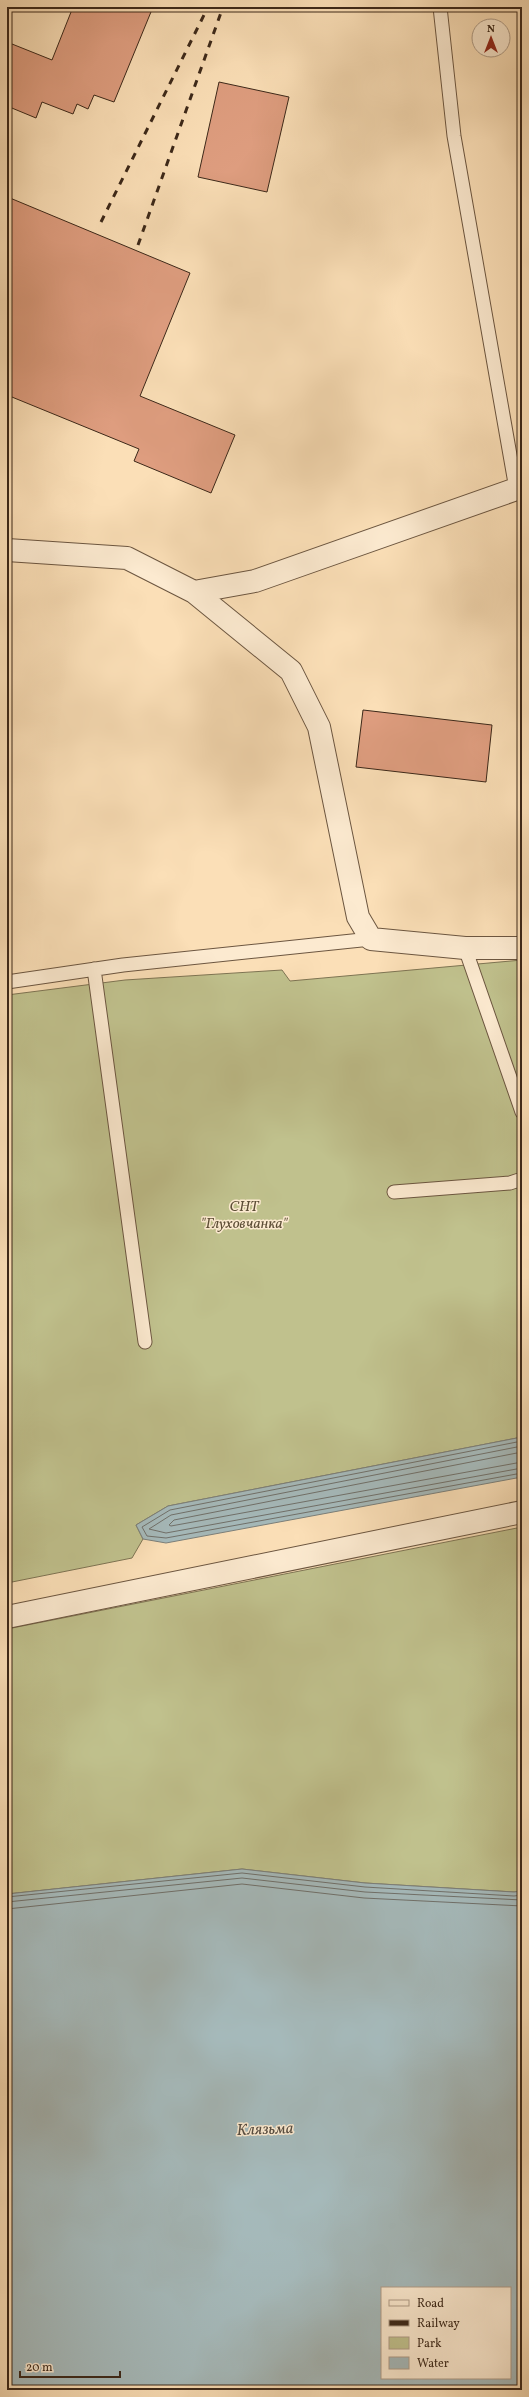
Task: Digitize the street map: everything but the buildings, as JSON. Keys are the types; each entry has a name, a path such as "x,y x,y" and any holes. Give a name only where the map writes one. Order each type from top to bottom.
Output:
{"street":[{"path":"194,592 255,581 519,488"},
{"path":"7,550 126,558 194,592 291,671 319,727 358,917 371,939 465,948 522,948"},
{"path":"7,1617 522,1512"}],"lane":[{"path":"440,7 454,136 519,488"},
{"path":"7,982 94,969 371,939"},
{"path":"465,948 522,1112"},
{"path":"94,969 145,1342"},
{"path":"394,1192 510,1183 522,1179"}],"green space":[{"name":"СНТ \"Глуховчанка\"","path":"522,960 522,1437 168,1506 136,1525 143,1539 132,1558 7,1583 7,995 125,980 282,970 290,981"},
{"path":"522,1527 522,1891 514,1892 365,1883 242,1869 7,1894 7,1629"}],"water":[{"path":"522,1437 522,1477 166,1543 143,1539 136,1525 168,1506"},
{"name":"Клязьма","path":"242,1869 365,1883 514,1892 522,1891 522,2390 7,2390 7,1894"}],"railway":[{"path":"101,222 208,7"},
{"path":"138,245 223,7"}]}
